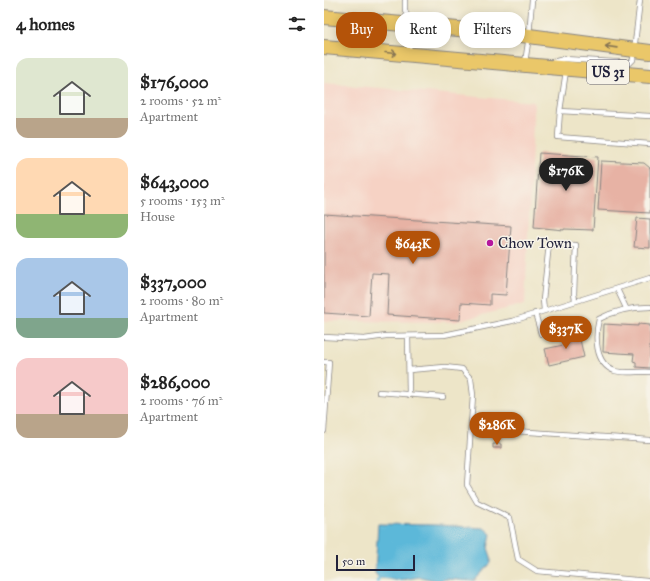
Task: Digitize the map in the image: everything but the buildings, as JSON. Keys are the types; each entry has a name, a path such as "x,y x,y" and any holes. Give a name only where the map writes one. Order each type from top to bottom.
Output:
{"main road":[{"name":"US 31","path":"324,17 395,23"},
{"name":"US 31","path":"451,28 529,36 650,52"},
{"name":"US 31","path":"324,47 650,76"}],"lane":[{"path":"405,0 406,12"},
{"path":"524,65 529,36 532,0"},
{"path":"539,66 564,59 630,63 633,60 635,50 640,0"},
{"path":"409,48 409,55"},
{"path":"566,68 558,137 650,144"},
{"path":"560,111 650,116"},
{"path":"544,310 543,300 549,244 576,245 575,300"},
{"path":"324,337 364,339 444,335 512,321 575,300 650,278"},
{"path":"616,289 626,308"},
{"path":"650,307 626,308 599,318 596,334 597,346 602,361 615,371 650,372"},
{"path":"535,313 541,334 568,328"},
{"path":"408,336 409,395"},
{"path":"324,362 329,362 324,431"},
{"path":"409,370 445,368 462,369 471,379 473,395 467,485 477,502 510,518 518,559 537,571 647,581"},
{"path":"379,392 442,397"},
{"path":"471,428 650,440"}],"shaded area":[{"path":"324,83 534,102 525,304 455,322 324,321"}],"water":[{"path":"378,524 438,525 484,528 491,534 488,548 491,563 474,581 446,579 438,581 420,577 401,580 379,578 375,573"}],"place":[{"name":"Chow Town","path":"490,243"}]}
